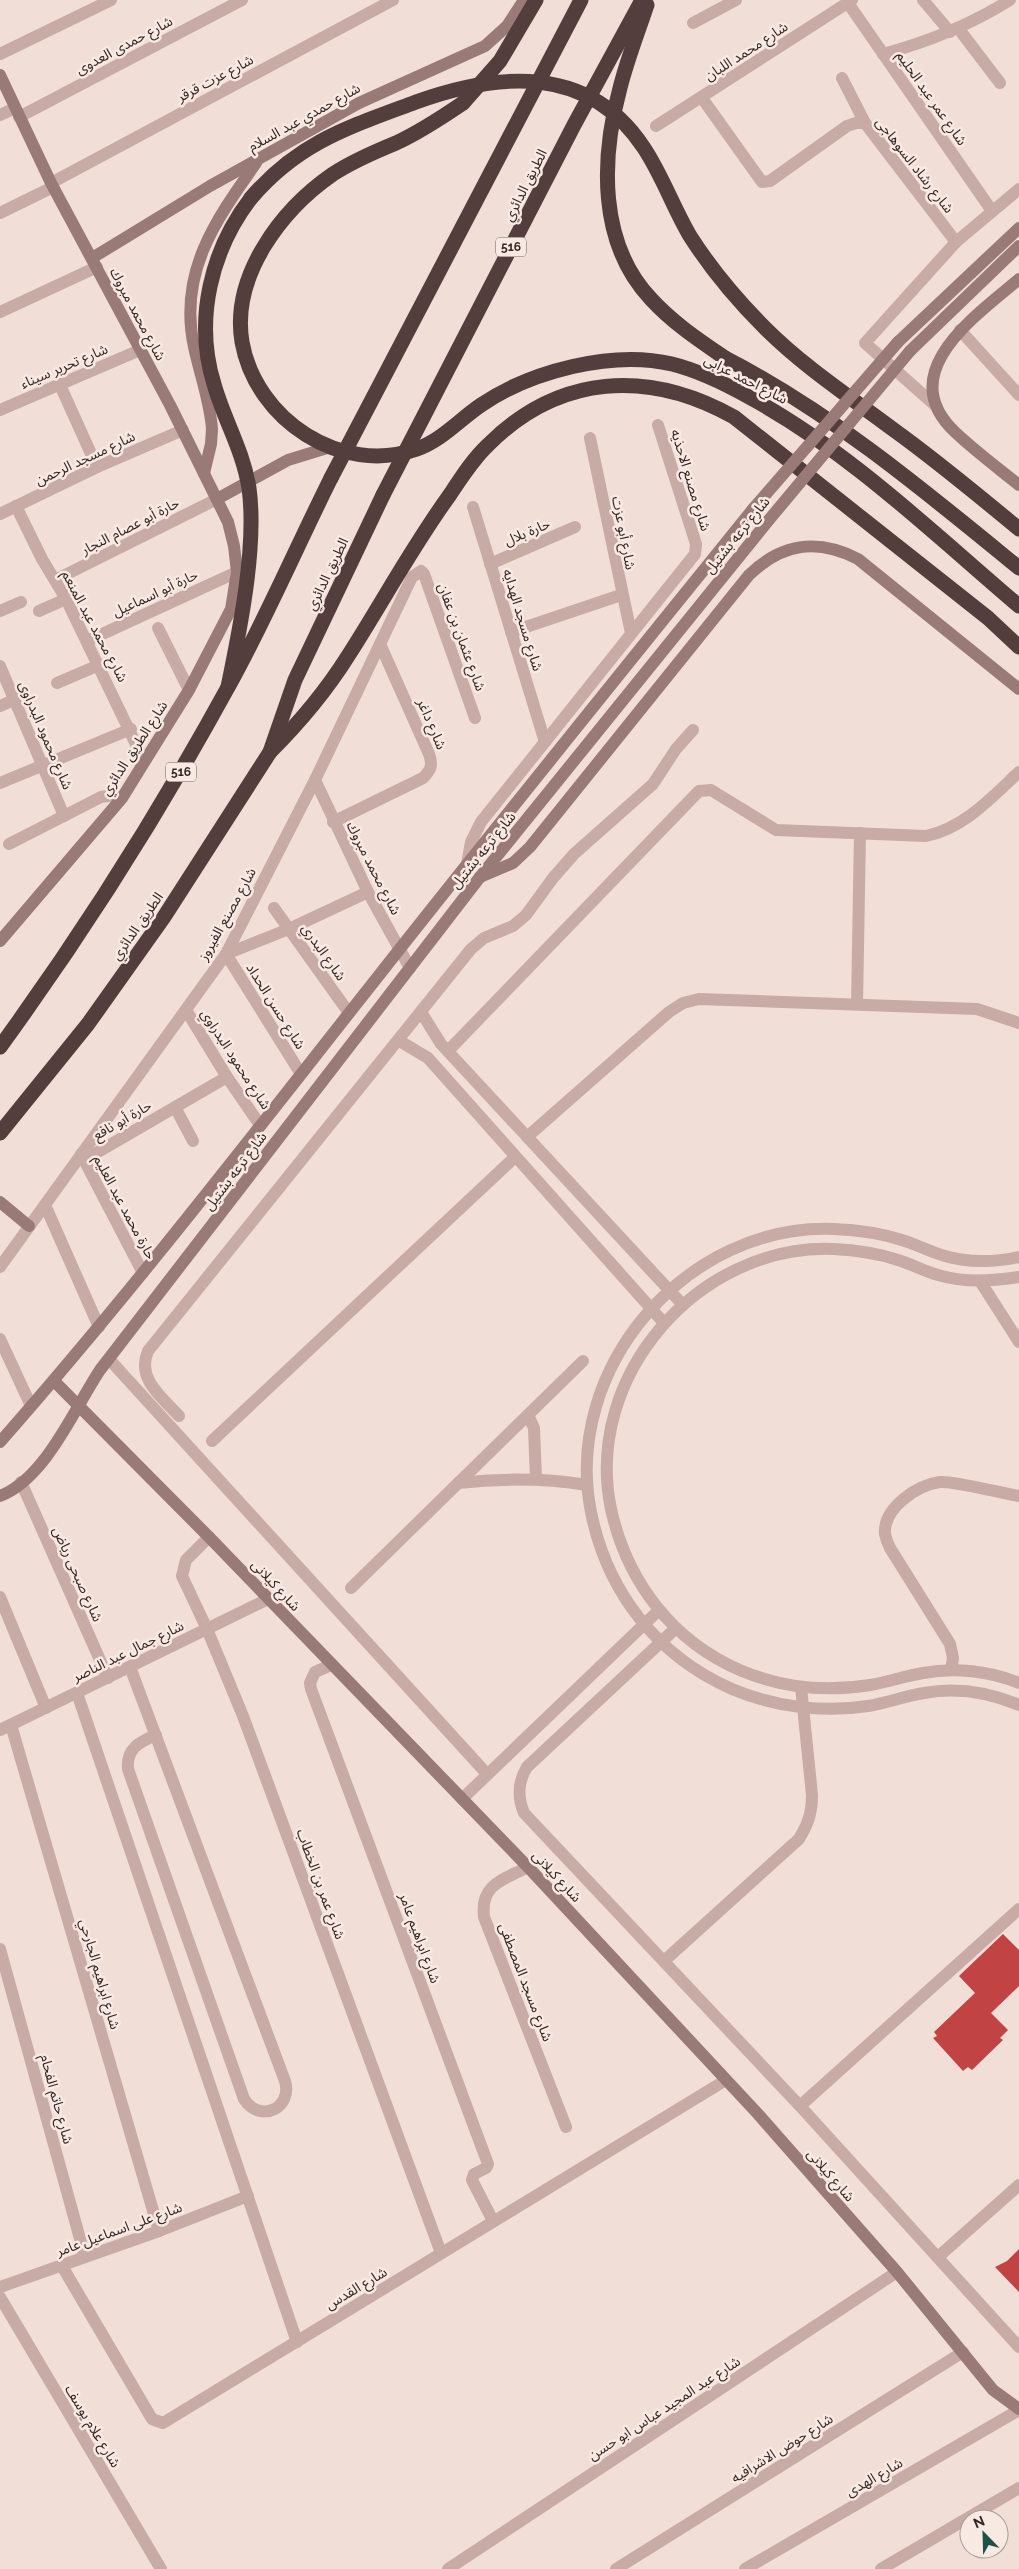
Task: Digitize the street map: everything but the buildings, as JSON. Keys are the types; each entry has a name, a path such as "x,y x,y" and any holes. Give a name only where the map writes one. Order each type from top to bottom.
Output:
{"highway":[{"path":"327,448 296,428 282,416 253,376 243,348 240,332 242,298 247,281 274,233 314,188 352,162 420,131 463,103 500,61 536,0"},
{"name":"516","path":"0,1047 50,977 138,842 228,687 331,478 582,0"},
{"name":"الطريق الدائري","path":"0,1133 88,1024 164,918 270,752 295,680 383,495 570,133 642,0"},
{"name":"شارع احمد عرابى","path":"648,0 620,87 610,133 607,181 608,207 622,255 650,298 668,316 726,358 789,393 859,442 947,509 1019,568"},
{"path":"228,687 244,598 250,508 246,474 237,441 220,400 210,369 207,308 210,286 222,245 251,198 293,157 325,130 422,100 486,83 519,80 548,82 577,91 603,106 626,125 644,148 679,216 705,257 739,301 767,331 804,363 930,456 1019,529"},
{"name":"شارع احمد عرابى","path":"327,448 363,456 399,454 434,441 500,394 544,374 592,364 643,360 668,363 715,378 767,406 848,460 1019,606"},
{"path":"270,752 298,722 334,676 425,530 486,446 509,426 534,409 561,397 590,388 620,385 650,386 679,392 707,402 734,417 988,618 1019,647"}],"street":[{"path":"0,54 111,0"},
{"name":"شارع حمدى العدوى","path":"0,115 17,112 242,0"},
{"name":"شارع عزت قرقر","path":"0,213 393,0"},
{"name":"شارع حمدي عبد السلام","path":"94,262 259,159 325,130 359,103 485,46 507,26 524,0"},
{"path":"693,23 736,0"},
{"path":"923,0 954,30 1000,83"},
{"path":"883,54 954,30 1010,0"},
{"name":"شارع عمر عبد الحليم","path":"850,1 883,54 992,211"},
{"name":"شارع محمد اللبان","path":"656,126 850,1"},
{"name":"شارع محمد مبروك","path":"0,75 52,185 183,430 228,522 234,546 237,572"},
{"path":"842,78 865,123"},
{"name":"شارع رشاد السوهاجى","path":"702,98 758,179 762,182 770,181 847,126 865,123 956,242"},
{"path":"204,473 209,459 212,429 208,400 192,331 191,300 194,280 204,247 215,222 259,159"},
{"path":"1019,189 956,242 865,343 937,408 953,431 1019,485"},
{"name":"شارع ترعه بشتيل","path":"0,1442 54,1381 143,1273 467,864 753,509 898,342 1019,228"},
{"name":"شارع ترعه بشتيل","path":"0,1496 21,1482 53,1448 109,1359 480,877 768,521 910,351 1019,246"},
{"path":"0,312 94,262"},
{"path":"937,408 933,386 937,360 960,330 1019,279"},
{"path":"960,330 1019,395"},
{"name":"شارع تحرير سيناء","path":"0,410 140,350"},
{"path":"60,384 97,467"},
{"name":"شارع مصنع الاحذيه","path":"658,425 696,544"},
{"name":"شارع مسجد الرحمن","path":"0,514 97,467 183,430"},
{"name":"شارع أبو عزت","path":"590,438 631,633"},
{"path":"217,499 288,460 327,448"},
{"name":"حارة أبو عصام النجار","path":"55,580 217,499"},
{"name":"شارع محمد عبد المنعم","path":"16,506 42,559 66,599 144,761"},
{"name":"شارع مسجد الهدايه","path":"473,507 545,742"},
{"name":"حارة بلال","path":"490,564 575,527"},
{"name":"شارع ترعه بشتيل","path":"467,864 471,842 481,822 695,554 696,544"},
{"path":"480,877 512,863 530,848 749,575 767,560 788,550 803,547 831,548 858,559 1019,689"},
{"name":"شارع عثمان بن عفان","path":"417,572 421,571 424,574 475,718"},
{"name":"حارة أبو اسماعيل","path":"87,641 237,572"},
{"name":"شارع الطريق الدائري","path":"1,937 122,798 189,690 230,609 237,572"},
{"name":"شارع مصنع الفيروز","path":"0,1267 29,1226 83,1157 226,954 315,780 412,577 417,572"},
{"path":"511,632 622,595"},
{"path":"39,610 66,599"},
{"path":"0,612 21,602"},
{"path":"158,628 189,690"},
{"name":"شارع داغر","path":"333,822 422,778 430,771 432,763 430,754 380,644"},
{"path":"57,683 99,665"},
{"name":"شارع محمود البدراوى","path":"0,666 64,816"},
{"path":"0,706 14,700"},
{"path":"0,783 130,729"},
{"path":"179,1416 148,1381 144,1366 148,1351 477,943 520,921 574,854 596,833 643,795 693,730"},
{"path":"448,1051 699,791 711,790 776,830 926,836 942,832 983,806 1019,772"},
{"name":"شارع محمد مبروك","path":"315,780 333,822 368,892 410,968"},
{"path":"9,844 100,797 116,795 122,798"},
{"path":"857,1004 860,833"},
{"path":"226,954 289,929 368,892"},
{"name":"شارع البدري","path":"274,908 349,1013"},
{"name":"شارع حسن الحداد","path":"226,954 301,1074"},
{"path":"527,1137 669,1012 683,1003 699,999 977,1009 1019,1023"},
{"name":"شارع محمود البدراوي","path":"186,1010 227,1077 260,1125"},
{"path":"421,1012 430,1029 448,1051 682,1305"},
{"path":"398,1040 428,1058 664,1323"},
{"name":"حارة أبو نافع","path":"83,1157 227,1077"},
{"name":"حارة أبو نافع","path":"174,1107 193,1141"},
{"name":"حارة محمد عبد العليم","path":"83,1157 143,1273"},
{"path":"212,1441 515,1157"},
{"path":"0,1202 29,1226"},
{"path":"45,1205 99,1327"},
{"path":"1019,1257 999,1260 962,1260 880,1234 830,1229 805,1230 756,1240 733,1249 689,1274 669,1290 650,1308 632,1331 606,1378 591,1428 587,1485 596,1534 604,1560 628,1605 661,1642 679,1657 715,1681 756,1697 803,1707 838,1708 866,1706 923,1693 956,1690 989,1694 1019,1705"},
{"path":"1019,1277 980,1281 938,1275 876,1254 830,1249 807,1250 762,1260 740,1268 700,1290 682,1305 664,1323 635,1363 616,1408 608,1456 610,1505 615,1529 633,1574 658,1611 691,1642 725,1663 762,1678 801,1686 855,1687 922,1673 951,1670 978,1672 1019,1683"},
{"path":"980,1281 1019,1342"},
{"path":"0,1339 31,1406"},
{"path":"109,1359 487,1774"},
{"path":"351,1588 583,1361"},
{"name":"شارع كيلانى","path":"54,1381 209,1537 528,1867 726,2080 897,2272 993,2390 1019,2410"},
{"path":"528,1415 534,1428 536,1479"},
{"path":"458,1483 510,1478 587,1485"},
{"name":"شارع صبحى رياض","path":"21,1482 108,1678"},
{"path":"951,1670 953,1658 950,1644 890,1548 885,1533 888,1519 908,1495 924,1486 941,1482 1019,1496"},
{"name":"شارع عمر بن الخطاب","path":"209,1537 186,1560 182,1570 184,1583 207,1629 243,1716 441,2253"},
{"path":"0,1597 46,1708"},
{"name":"شارع جمال عبد الناصر","path":"6,1727 268,1599"},
{"path":"462,1799 658,1611"},
{"path":"676,1628 533,1759 522,1775 518,1794 520,1804 529,1820 664,1960 800,2106 1019,2347"},
{"name":"شارع ابراهيم عامر","path":"331,1665 315,1672 310,1683 311,1689 488,2164 486,2168 474,2174 472,2180 493,2221"},
{"path":"130,1667 156,1735 285,2080 287,2094 280,2106 274,2110 260,2112 254,2110 244,2100 130,1775 128,1764 130,1752 138,1743 156,1735"},
{"path":"664,1960 799,1839 808,1826 812,1811 812,1795 801,1686"},
{"path":"77,1692 297,2342"},
{"name":"شارع ابراهيم الجارحي","path":"6,1727 159,2231"},
{"name":"شارع مسجد المصطفى","path":"528,1867 497,1884 486,1893 482,1902 483,1909 566,2127"},
{"path":"800,2106 1019,1909"},
{"name":"شارع حاتم الفحام","path":"0,1949 85,2257"},
{"name":"شارع القدس","path":"62,2266 152,2419 159,2423 166,2422 726,2080"},
{"path":"938,2257 1019,2185"},
{"name":"شارع على اسماعيل عامر","path":"0,2287 159,2231 248,2196"},
{"name":"شارع عبد المجيد عباس ابو حسن","path":"448,2569 897,2272"},
{"name":"شارع علام يوسف","path":"0,2297 161,2569"},
{"name":"شارع حوض الاشرافيه","path":"616,2569 963,2352"},
{"name":"شارع الهدى","path":"745,2569 1019,2410"},
{"path":"881,2569 1019,2488"}]}
